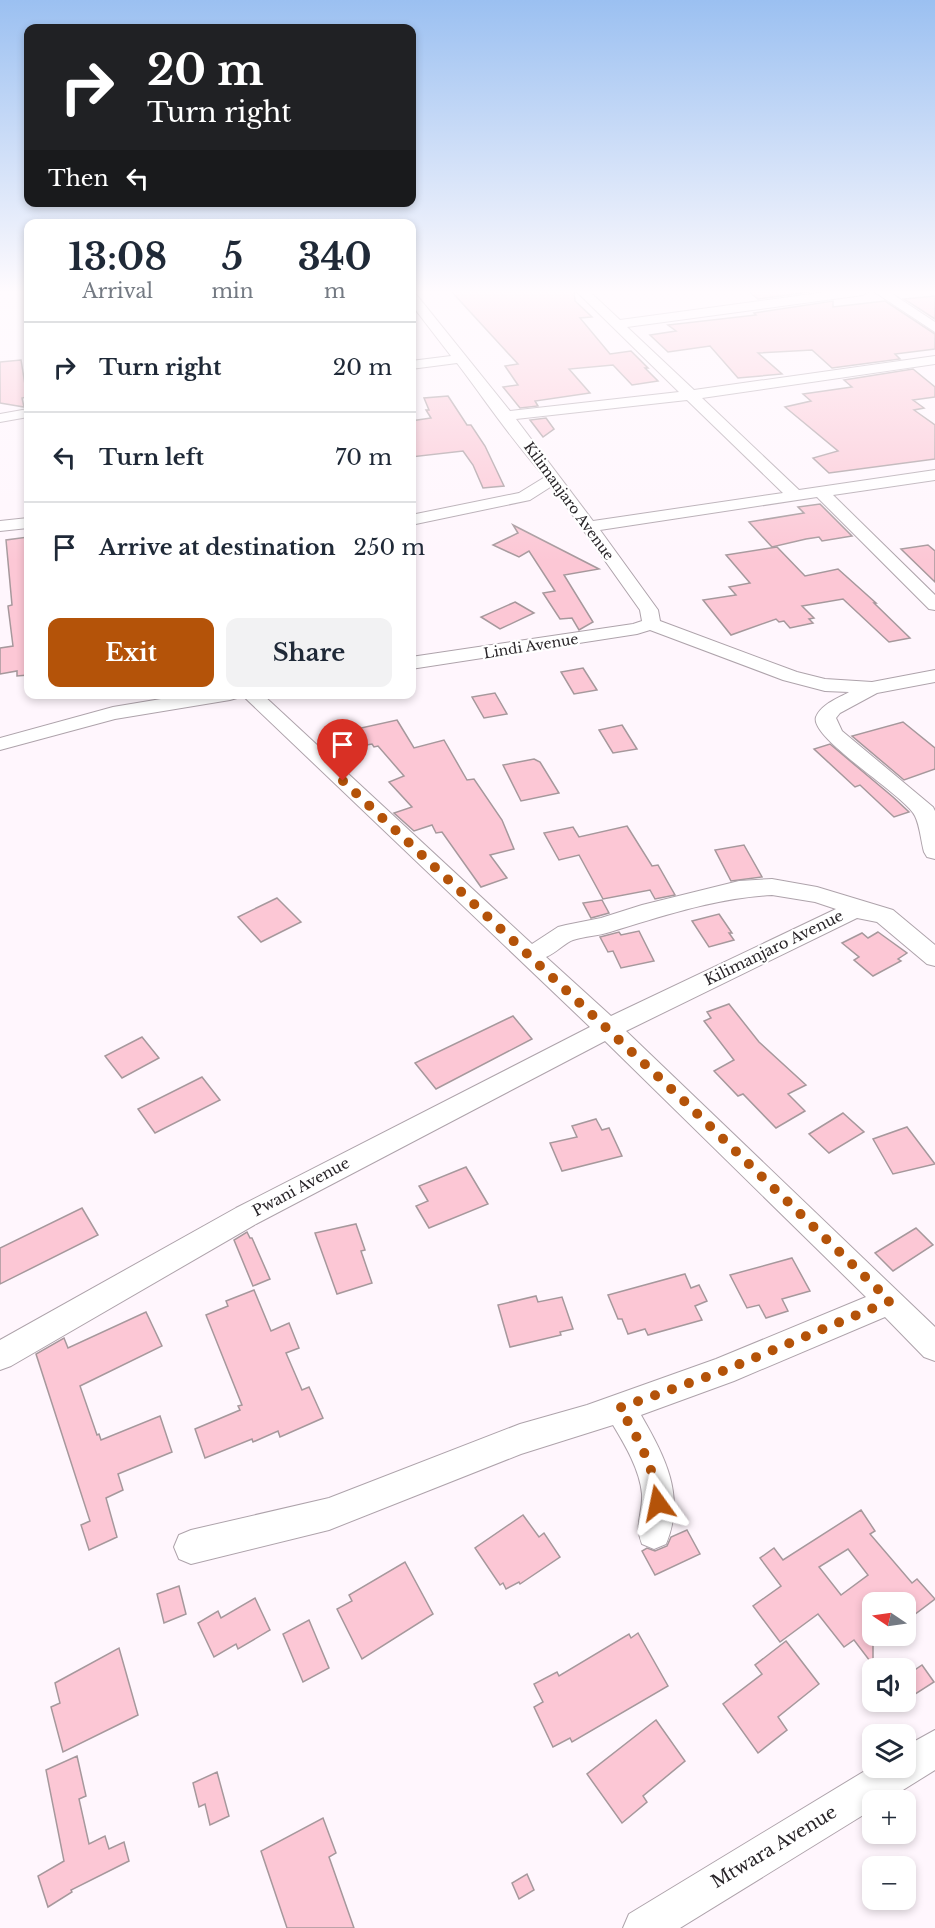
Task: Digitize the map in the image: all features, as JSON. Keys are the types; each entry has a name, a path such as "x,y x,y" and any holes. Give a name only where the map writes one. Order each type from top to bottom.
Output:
{"street":[{"name":"Kilimanjaro Avenue","path":"478,381 590,526 649,610 652,618 650,624"},
{"path":"675,381 797,496"},
{"path":"506,416 638,402 789,381"},
{"path":"638,402 649,386"},
{"path":"0,418 24,414"},
{"path":"590,526 935,475"},
{"path":"416,519 524,497 554,478"},
{"path":"822,493 935,605"},
{"path":"0,526 24,523"},
{"path":"650,624 790,676 832,686 872,688 935,676"},
{"name":"Lindi Avenue","path":"416,662 637,629 650,624"},
{"path":"872,688 833,709 826,717 826,722 836,735 925,812 935,852"},
{"path":"0,744 112,704 171,699"},
{"path":"255,699 529,955 890,1301 930,1334"},
{"path":"529,955 551,945 566,933 604,926 739,889 772,887 817,895 861,909"},
{"name":"Kilimanjaro Avenue","path":"607,1029 681,994 756,954 825,922 861,909 885,916 935,958"},
{"name":"Pwani Avenue","path":"0,1356 246,1216 607,1029"},
{"path":"191,1547 329,1514 520,1439 587,1420 723,1371 890,1301"},
{"path":"619,1408 627,1419 658,1489 654,1532"},
{"name":"Mtwara Avenue","path":"916,1761 935,1749"},
{"name":"Mtwara Avenue","path":"643,1928 888,1778"}],"building":[{"path":"0,381 24,381 24,398 22,398 24,407 0,403"},
{"path":"515,381 579,381 590,393 535,401 538,406 520,408 503,387 518,385"},
{"path":"628,381 658,381 632,385"},
{"path":"845,381 928,381 935,387 935,397 913,400 924,408 914,410 935,425 935,459 829,473 813,458 838,451 785,407 811,401 803,394 852,387"},
{"path":"448,396 467,425 471,425 485,446 504,486 483,488 473,465 463,451 416,456 416,420 431,418 426,410 429,410 424,398"},
{"path":"546,418 554,429 543,437 530,420"},
{"path":"820,504 852,536 822,541 819,537 772,547 749,522 804,513 798,507"},
{"path":"513,525 599,569 564,575 593,622 579,630 572,618 560,619 543,593 555,591 529,551 519,557 493,545 518,533"},
{"path":"24,538 24,675 17,676 17,671 0,674 0,648 13,646 8,606 12,605 6,540"},
{"path":"928,545 935,551 935,582 901,549"},
{"path":"777,547 805,576 838,569 910,638 889,642 843,599 802,606 814,618 809,619 813,623 790,628 784,621 779,622 776,619 731,635 703,600 736,595 729,587 750,583 726,555"},
{"path":"515,602 534,613 500,629 481,617"},
{"path":"583,668 597,690 574,694 561,672"},
{"path":"495,693 507,714 484,718 472,697"},
{"path":"397,720 414,748 444,740 467,780 474,779 502,820 514,849 490,855 507,878 481,887 442,832 436,833 432,825 414,831 394,813 412,807 389,782 404,776 378,746 374,747 372,744 361,746 352,730"},
{"path":"903,722 935,748 935,769 904,780 852,736"},
{"path":"622,725 637,749 613,753 599,730"},
{"path":"830,744 909,812 894,817 860,785 855,787 814,749"},
{"path":"534,759 540,762 559,793 521,801 503,765"},
{"path":"627,826 652,866 658,865 675,895 655,899 650,890 603,899 579,855 559,860 544,833 573,827 579,837"},
{"path":"744,845 762,877 731,881 715,850"},
{"path":"277,898 301,922 261,942 238,917"},
{"path":"602,900 609,913 591,918 583,903"},
{"path":"719,914 734,940 709,947 692,921"},
{"path":"639,931 654,961 621,968 613,951 608,952 600,937 619,932 621,935"},
{"path":"878,932 907,953 898,959 901,961 873,976 854,960 859,957 842,943 862,933 868,938"},
{"path":"729,1004 759,1042 806,1085 788,1094 805,1111 776,1128 743,1094 738,1096 714,1071 734,1060 704,1021 711,1018 707,1012"},
{"path":"513,1016 532,1039 436,1089 415,1063"},
{"path":"142,1037 159,1058 122,1078 105,1056"},
{"path":"202,1077 220,1100 155,1133 138,1109"},
{"path":"843,1113 864,1132 829,1153 809,1134"},
{"path":"596,1119 602,1130 609,1128 622,1156 562,1171 550,1143 577,1137 572,1126"},
{"path":"907,1127 935,1164 893,1174 873,1139"},
{"path":"466,1167 488,1204 429,1228 416,1206 428,1201 419,1186"},
{"path":"82,1208 98,1235 0,1284 0,1248"},
{"path":"356,1224 365,1250 361,1251 372,1283 337,1294 315,1233"},
{"path":"916,1228 933,1245 893,1271 875,1253"},
{"path":"247,1232 252,1238 270,1279 253,1286 234,1240"},
{"path":"792,1258 810,1291 782,1299 788,1311 766,1318 759,1305 747,1308 730,1275"},
{"path":"685,1274 691,1288 699,1285 707,1301 695,1306 702,1320 648,1335 645,1329 628,1334 622,1319 618,1319 608,1295"},
{"path":"254,1290 271,1331 289,1323 299,1348 286,1353 302,1390 309,1387 323,1418 280,1437 278,1431 205,1458 195,1429 240,1410 238,1406 242,1405 206,1315 228,1306 226,1301"},
{"path":"536,1296 538,1302 562,1297 573,1329 560,1332 561,1335 510,1347 498,1305"},
{"path":"146,1312 162,1346 80,1386 97,1435 99,1434 101,1440 160,1416 172,1452 118,1474 123,1490 106,1498 117,1537 89,1550 81,1525 90,1521 36,1354 64,1338 68,1348"},
{"path":"861,1510 875,1531 870,1534 912,1583 917,1579 935,1599 916,1613 916,1592 862,1592 862,1646 873,1646 873,1658 868,1658 854,1640 844,1647 818,1614 780,1642 753,1606 781,1586 760,1558 774,1548 783,1560","holes":["848,1549 868,1575 841,1595 819,1567"]},
{"path":"523,1515 539,1537 544,1533 560,1557 520,1584 519,1582 506,1589 503,1583 500,1585 475,1548"},
{"path":"687,1530 700,1554 655,1575 642,1551 647,1548 655,1551 667,1546 671,1537"},
{"path":"405,1562 433,1614 362,1659 337,1609 352,1601 349,1595"},
{"path":"179,1586 186,1614 164,1623 157,1594"},
{"path":"255,1598 270,1630 238,1649 236,1644 214,1657 198,1623 218,1611 221,1618"},
{"path":"309,1620 329,1668 303,1682 283,1634"},
{"path":"638,1633 668,1686 572,1742 570,1738 553,1747 534,1707 543,1702 534,1684 557,1672 559,1676 629,1634 631,1638"},
{"path":"786,1641 819,1684 778,1717 787,1730 758,1753 723,1704 762,1674 755,1665"},
{"path":"119,1648 138,1715 63,1752 51,1707 60,1703 55,1683"},
{"path":"922,1665 934,1682 916,1694 916,1669"},
{"path":"656,1720 685,1761 643,1796 647,1802 622,1823 587,1774"},
{"path":"77,1756 86,1796 79,1799 89,1844 105,1836 109,1849 124,1842 129,1861 71,1890 72,1892 48,1907 38,1876 64,1861 46,1770"},
{"path":"217,1772 229,1816 210,1825 205,1804 199,1807 193,1783"},
{"path":"323,1818 336,1853 329,1857 354,1928 287,1928 261,1851"},
{"path":"527,1874 534,1890 519,1899 512,1883"}],"route":[{"path":"343,781 683,1100 890,1301 723,1371 619,1408 627,1419 654,1479 658,1489 658,1503"}]}
